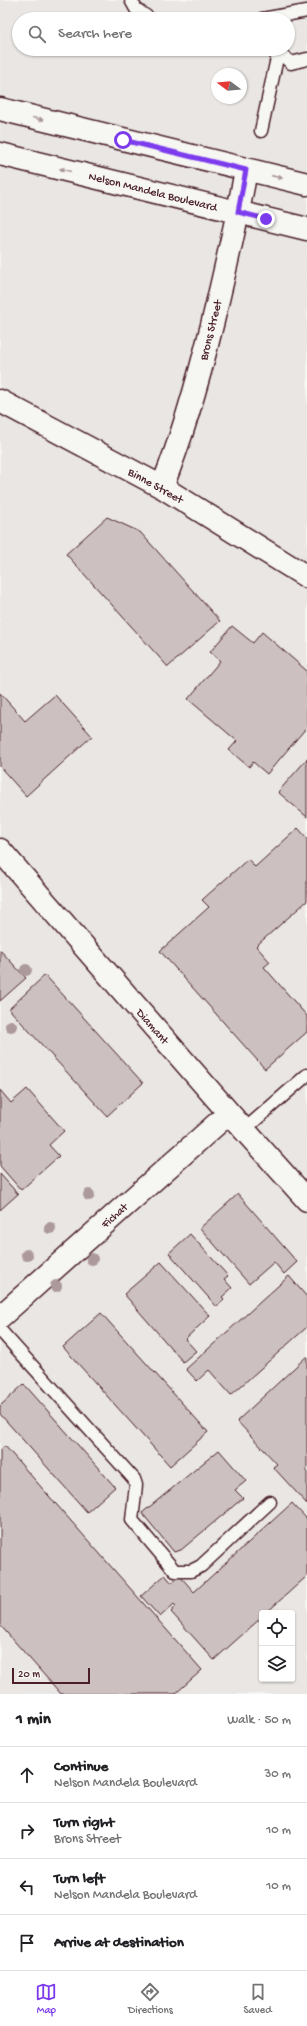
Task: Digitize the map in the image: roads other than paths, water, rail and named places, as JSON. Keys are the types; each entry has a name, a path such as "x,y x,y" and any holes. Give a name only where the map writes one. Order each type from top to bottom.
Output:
{"street":[{"path":"0,109 307,184"},
{"name":"Nelson Mandela Boulevard","path":"0,154 307,229"},
{"name":"Brons Street","path":"162,487 174,458 197,386 238,212 246,170"},
{"name":"Binne Street","path":"0,401 162,487 307,577"},
{"name":"Diamant","path":"0,850 229,1113 307,1200"},
{"name":"Fichat","path":"0,1317 229,1113"}],"lane":[{"path":"131,0 136,9 140,12"},
{"path":"295,14 307,11"},
{"path":"261,131 278,56"},
{"path":"284,56 291,63 307,59"},
{"path":"244,1130 307,1075"},
{"path":"0,1330 134,1479 136,1485 132,1520 175,1571 191,1571 201,1566 270,1502"}]}
